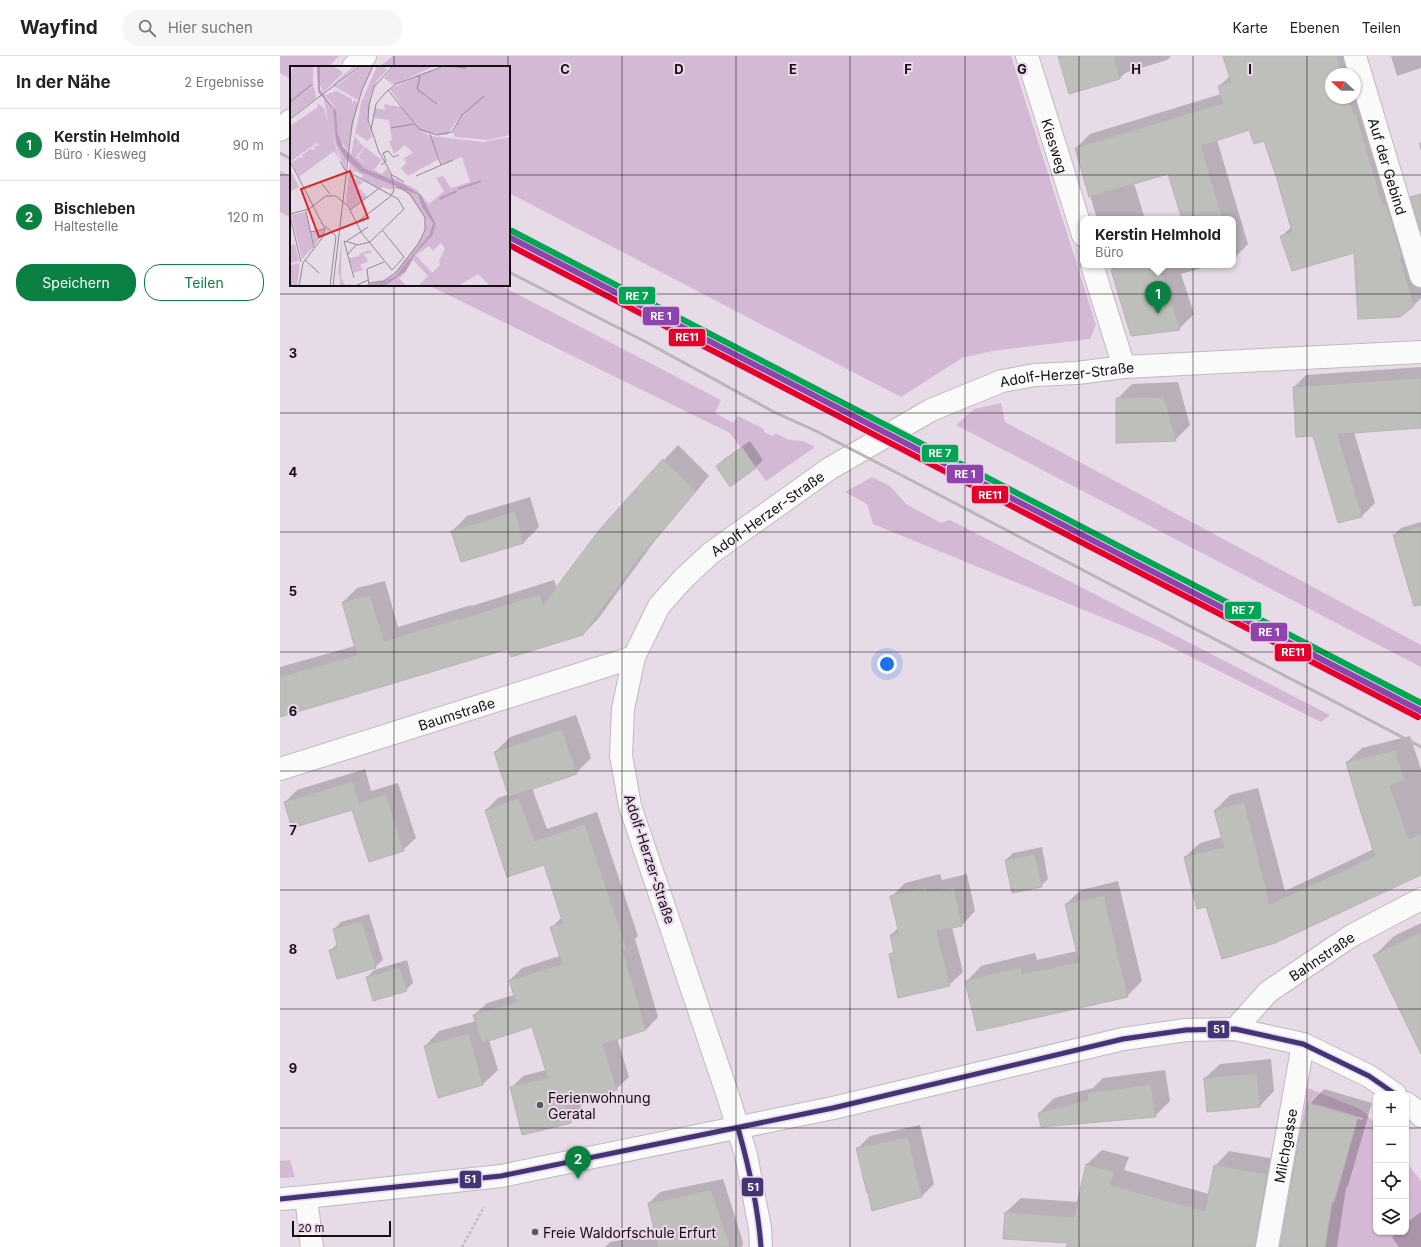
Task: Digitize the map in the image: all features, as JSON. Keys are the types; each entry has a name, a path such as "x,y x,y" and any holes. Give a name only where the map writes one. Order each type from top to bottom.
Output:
{"street":[{"path":"354,66 365,56"},
{"name":"Kiesweg","path":"1027,56 1080,225"},
{"name":"Auf der Gebind","path":"1355,56 1421,276"},
{"path":"280,130 290,121"},
{"path":"1093,268 1124,367"},
{"name":"Adolf-Herzer-Straße","path":"761,1247 760,1228 746,1155 728,1096 630,806 621,755 623,709 634,657 659,606 683,579 711,553 830,469 931,410 1002,381 1035,375 1076,373 1124,367 1421,352"},
{"name":"Baumstraße","path":"280,769 634,657"},
{"name":"Bahnstraße","path":"1235,1029 1268,992 1350,936 1421,899"},
{"path":"280,1199 501,1176 833,1108 1123,1039 1186,1030 1235,1029 1302,1044 1369,1076 1391,1091"},
{"name":"Milchgasse","path":"1267,1247 1302,1044"},
{"path":"1409,1105 1421,1116"},
{"path":"306,1197 312,1247"}],"path":[{"path":"462,1247 501,1176"}],"shaded area":[{"path":"280,56 339,56 329,66 290,66 290,78 280,73"},
{"path":"393,56 1011,56 1096,325 1090,339 992,351 962,358 901,397 510,194 510,66 380,66"},
{"path":"280,171 290,176 290,217 280,212"},
{"path":"430,286 502,286 721,400 715,413 733,423 738,416 764,429 764,432 773,436 775,433 789,440 803,441 815,447 766,481 730,433"},
{"path":"1001,403 1005,422 1421,645 1421,667 956,425 974,409"},
{"path":"872,477 890,486 906,504 941,523 950,520 1330,715 1321,722 1155,639 873,524 867,504 845,492"},
{"path":"1308,1088 1360,1109 1373,1121 1373,1235 1409,1235 1409,1166 1421,1181 1421,1247 1280,1247"},
{"path":"290,1160 295,1177 280,1178 280,1161"}],"building":[{"path":"1058,56 1114,56 1120,79 1069,94"},
{"path":"1223,56 1337,56 1340,68 1325,68 1325,104 1352,104 1354,114 1356,114 1383,205 1386,204 1402,257 1400,258 1414,306 1400,317 1358,319 1354,253 1292,271 1280,236 1292,232 1277,179 1264,141 1254,144 1249,130 1201,146 1222,216 1181,216 1168,174 1089,197 1075,148 1223,103 1218,86 1231,82"},
{"path":"1421,194 1421,232 1410,197"},
{"path":"1117,268 1161,268 1180,330 1131,336 1111,270"},
{"path":"1421,378 1421,428 1338,434 1362,517 1338,523 1313,436 1296,437 1293,387"},
{"path":"1164,397 1176,441 1116,443 1116,398"},
{"path":"742,447 756,468 730,487 716,466"},
{"path":"663,459 696,491 639,558 583,635 511,657 508,649 280,717 280,677 357,655 342,602 370,595 384,641 457,619 458,620 540,594 543,605 600,529"},
{"path":"515,511 524,543 461,562 451,531"},
{"path":"1421,526 1421,605 1414,606 1393,535"},
{"path":"562,729 577,774 509,797 494,752"},
{"path":"1395,750 1405,780 1390,786 1409,839 1421,833 1421,875 1275,943 1222,959 1206,907 1197,909 1184,857 1224,847 1214,810 1244,802 1270,904 1375,856 1346,762"},
{"path":"353,781 359,803 386,794 404,851 369,862 352,810 292,828 284,802"},
{"path":"519,798 535,841 585,824 627,949 623,951 646,1030 603,1044 617,1090 566,1105 571,1123 522,1135 510,1087 548,1078 532,1027 482,1043 473,1015 516,1002 509,980 562,964 550,927 563,923 544,865 507,877 485,810"},
{"path":"1035,854 1042,887 1012,893 1005,860"},
{"path":"927,887 928,892 954,887 962,926 937,931 950,986 898,998 889,954 894,953 890,935 899,933 890,896"},
{"path":"1104,895 1128,997 977,1031 965,981 1021,967 1022,974 1079,962 1065,904"},
{"path":"362,921 376,968 337,979 329,950 338,948 333,929"},
{"path":"1421,932 1421,1054 1373,955"},
{"path":"400,967 407,991 373,1001 366,977"},
{"path":"469,1033 483,1085 438,1098 424,1046"},
{"path":"1257,1073 1260,1107 1207,1112 1204,1078"},
{"path":"1151,1084 1156,1117 1041,1127 1038,1113 1088,1100 1087,1093"},
{"path":"1309,1103 1358,1117 1334,1202 1332,1202 1325,1247 1280,1247 1299,1137"},
{"path":"908,1137 922,1197 872,1211 856,1148"},
{"path":"1086,1164 1115,1172 1110,1185 1205,1211 1214,1165 1267,1174 1255,1247 1066,1247 1068,1243 1003,1239 1005,1212 1074,1217"},
{"path":"711,1190 730,1247 658,1247 648,1203"}],"railway":[{"path":"280,153 290,158"},
{"path":"510,273 646,342 774,412 816,431 905,477 1421,747"}],"transit line":[{"path":"512,231 1421,703"},
{"path":"510,238 1421,711"},
{"name":"RE11","path":"510,246 1418,717"},
{"name":"51","path":"280,1199 501,1176 833,1108 1123,1039 1186,1030 1235,1029 1303,1044 1369,1076 1391,1091"},
{"name":"51","path":"738,1128 746,1157 758,1217 761,1247"}],"place":[{"name":"Kerstin Helmhold","path":"1158,314"},
{"name":"Ferienwohnung Geratal","path":"540,1105"},
{"name":"Bischleben","path":"578,1179"},
{"name":"Freie Waldorfschule Erfurt","path":"535,1232"}]}
